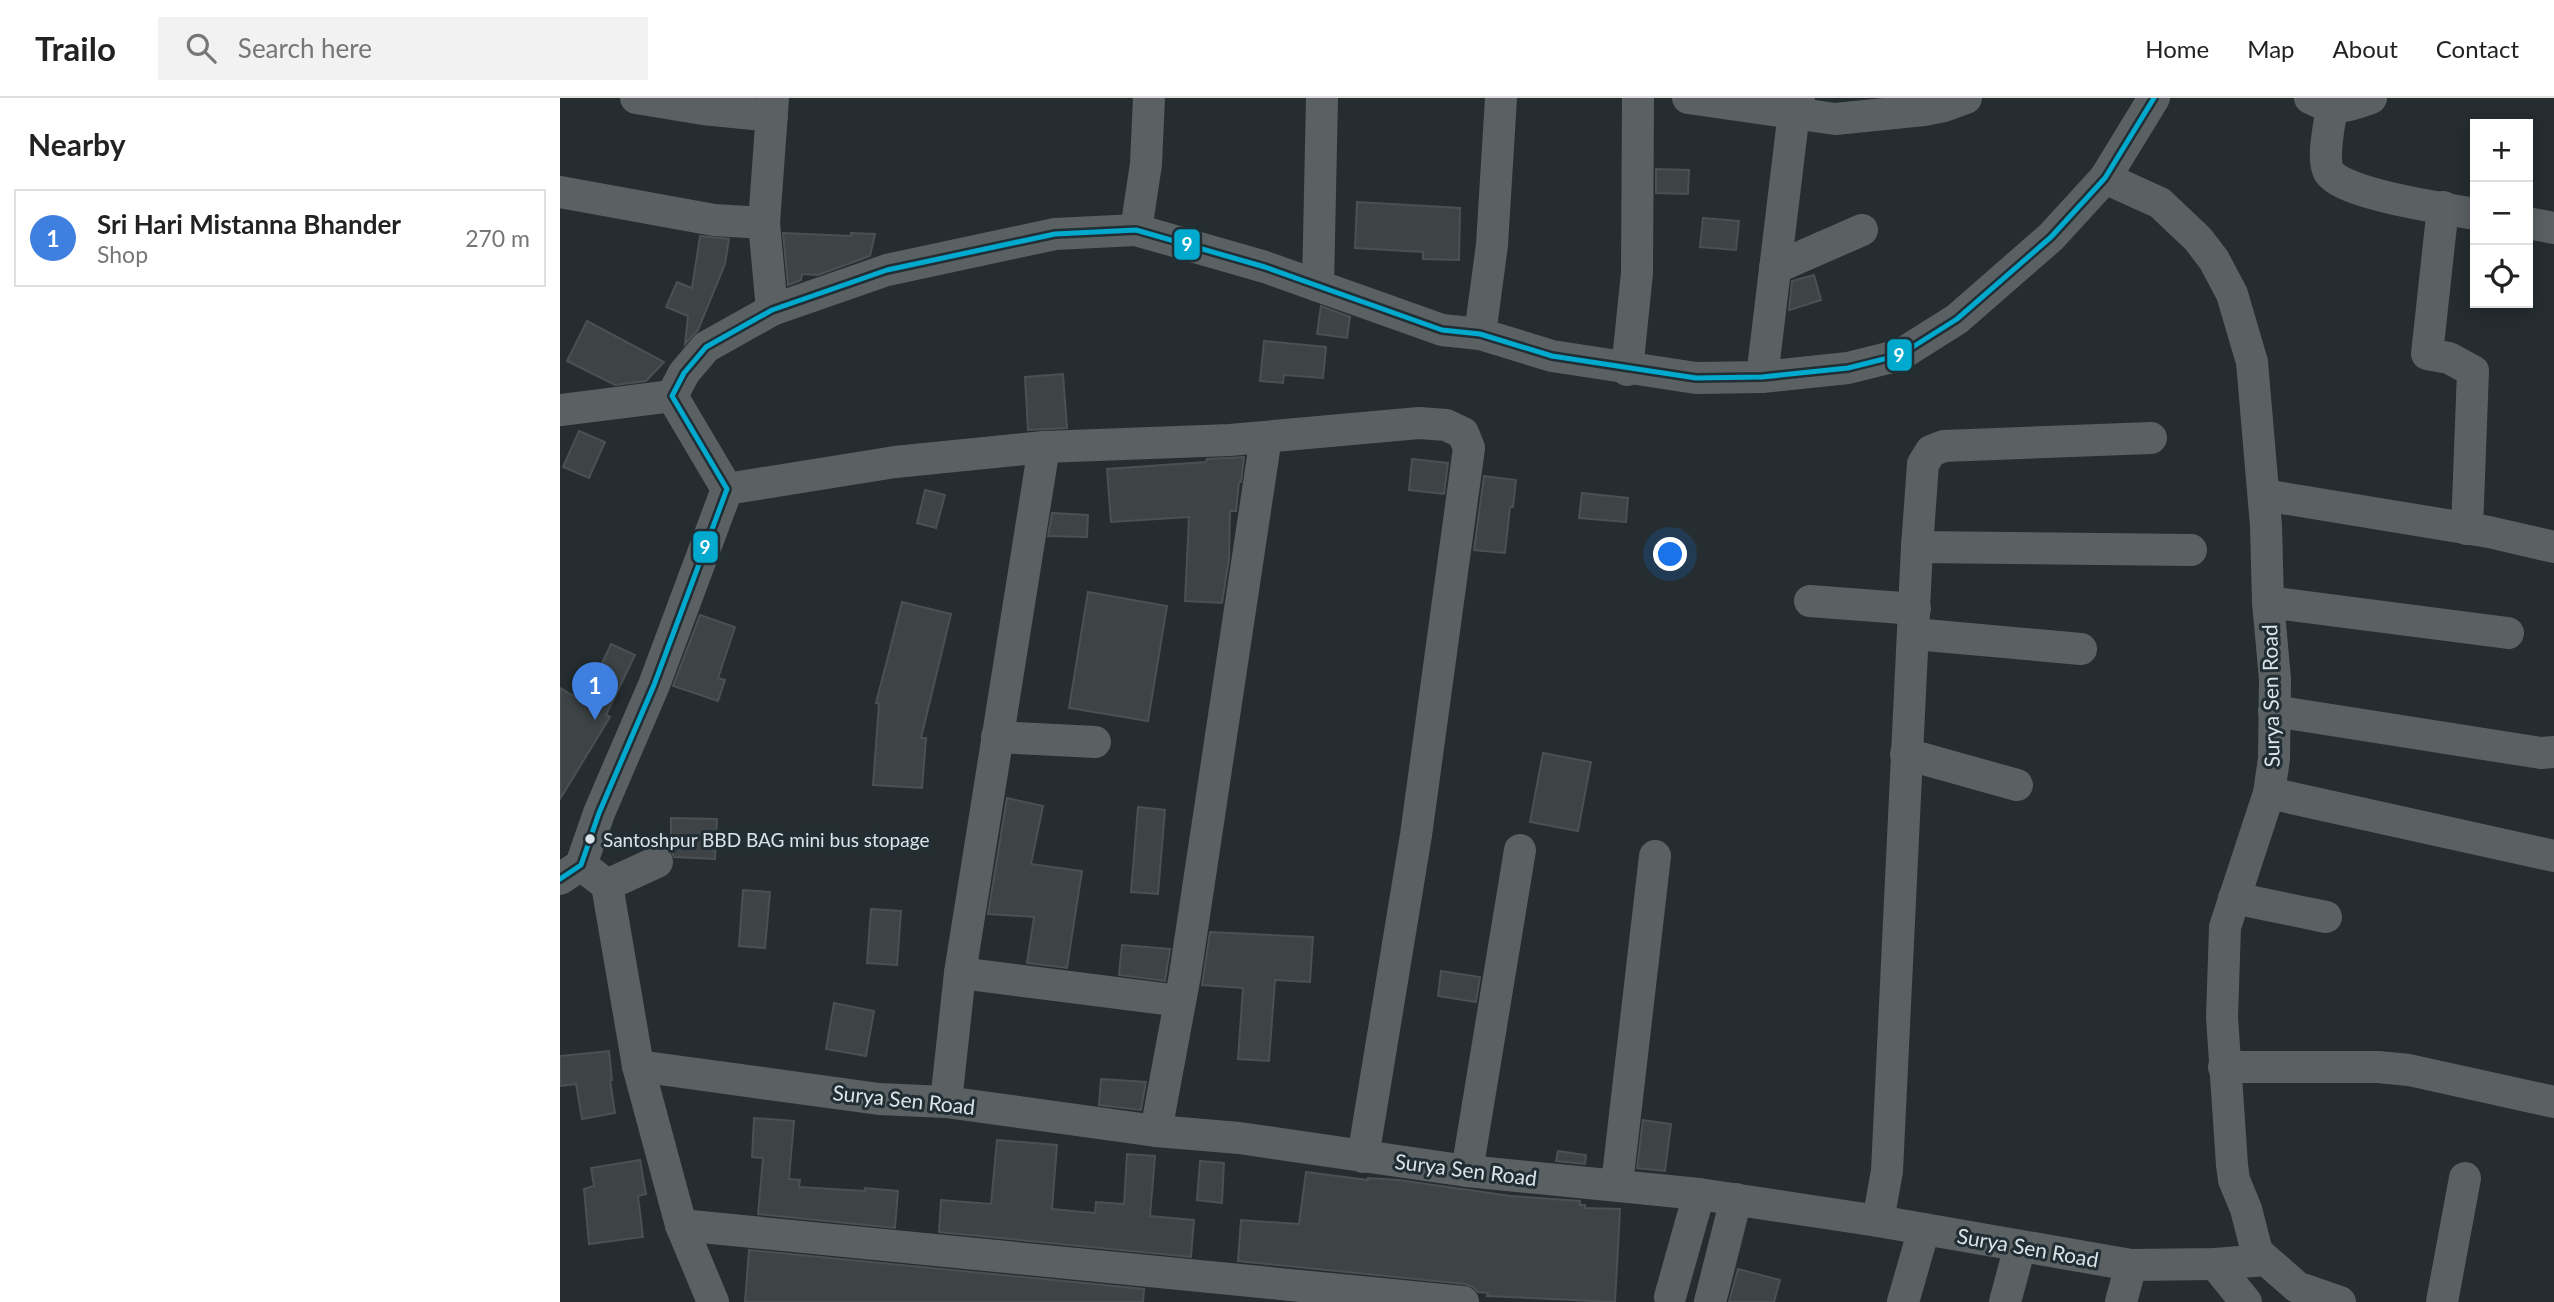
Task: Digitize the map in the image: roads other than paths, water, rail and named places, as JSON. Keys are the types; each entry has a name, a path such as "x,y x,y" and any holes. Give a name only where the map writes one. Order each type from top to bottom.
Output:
{"street":[{"path":"636,98 703,109 773,107 764,223 772,310"},
{"path":"1136,230 1146,164 1149,98"},
{"path":"1318,286 1322,98"},
{"path":"1480,334 1492,245 1501,98"},
{"path":"1627,370 1637,274 1638,98"},
{"path":"1688,98 1796,105 1835,119 1923,104 1944,106 1966,98"},
{"path":"672,396 684,373 706,347 772,310 887,270 1055,234 1136,230 1265,267 1442,330 1480,334 1552,356 1627,370 1696,378 1762,377 1848,368 1900,355 1968,310 2051,237 2105,178 2154,98"},
{"path":"2371,98 2345,108 2321,102 2328,173 2352,187 2382,196 2470,213"},
{"path":"1762,377 1796,105"},
{"name":"Surya Sen Road","path":"2105,178 2160,203 2198,239 2214,260 2232,294 2252,362 2264,495 2268,602 2275,679 2274,759 2269,793 2225,927 2222,1017 2234,1180 2246,1209 2257,1252 2265,1261"},
{"path":"560,192 714,220 764,223"},
{"path":"2443,207 2427,354 2449,358 2473,371 2467,529"},
{"path":"2533,224 2554,228"},
{"path":"1775,268 1862,230"},
{"path":"560,411 672,396"},
{"path":"672,396 727,489"},
{"path":"727,489 895,462 1044,447 1266,437 1419,423 1446,425 1463,433 1469,449 1418,822 1363,1157"},
{"path":"1156,1131 1180,1001 1266,437"},
{"path":"1878,1221 1887,1171 1906,754 1923,464 1931,451 1944,446 2151,438"},
{"path":"946,1102 960,973 1044,447"},
{"path":"657,862 607,885 571,872 654,685 727,489"},
{"path":"2264,495 2467,529 2554,547"},
{"path":"1917,547 2191,550"},
{"path":"1810,601 1915,622 2081,649"},
{"path":"2268,602 2508,633"},
{"path":"2274,711 2541,753 2554,752"},
{"path":"997,737 1095,742"},
{"path":"1906,754 2017,785"},
{"path":"2269,793 2554,856"},
{"path":"1467,1171 1520,850"},
{"path":"1618,1184 1655,856"},
{"path":"607,885 638,1066 681,1224 713,1302"},
{"path":"2234,898 2326,917"},
{"path":"960,973 1180,1001"},
{"name":"Surya Sen Road","path":"638,1066 879,1099 946,1102 1156,1131 1239,1138 1467,1171 1699,1194 1878,1221 2131,1265 2265,1261"},
{"path":"2224,1068 2378,1067 2410,1070 2554,1101"},
{"path":"2442,1302 2465,1178"},
{"path":"1670,1297 1699,1194"},
{"path":"1710,1302 1736,1199"},
{"path":"681,1224 1463,1302"},
{"path":"1903,1302 1924,1229"},
{"path":"2005,1302 2020,1246"},
{"path":"2265,1261 2297,1287 2340,1302"},
{"path":"2215,1264 2246,1302"},
{"path":"2122,1302 2131,1265"}],"place":[{"name":"Sri Hari Mistanna Bhander","path":"595,720"},
{"name":"Santoshpur BBD BAG mini bus stopage","path":"590,839"}]}
